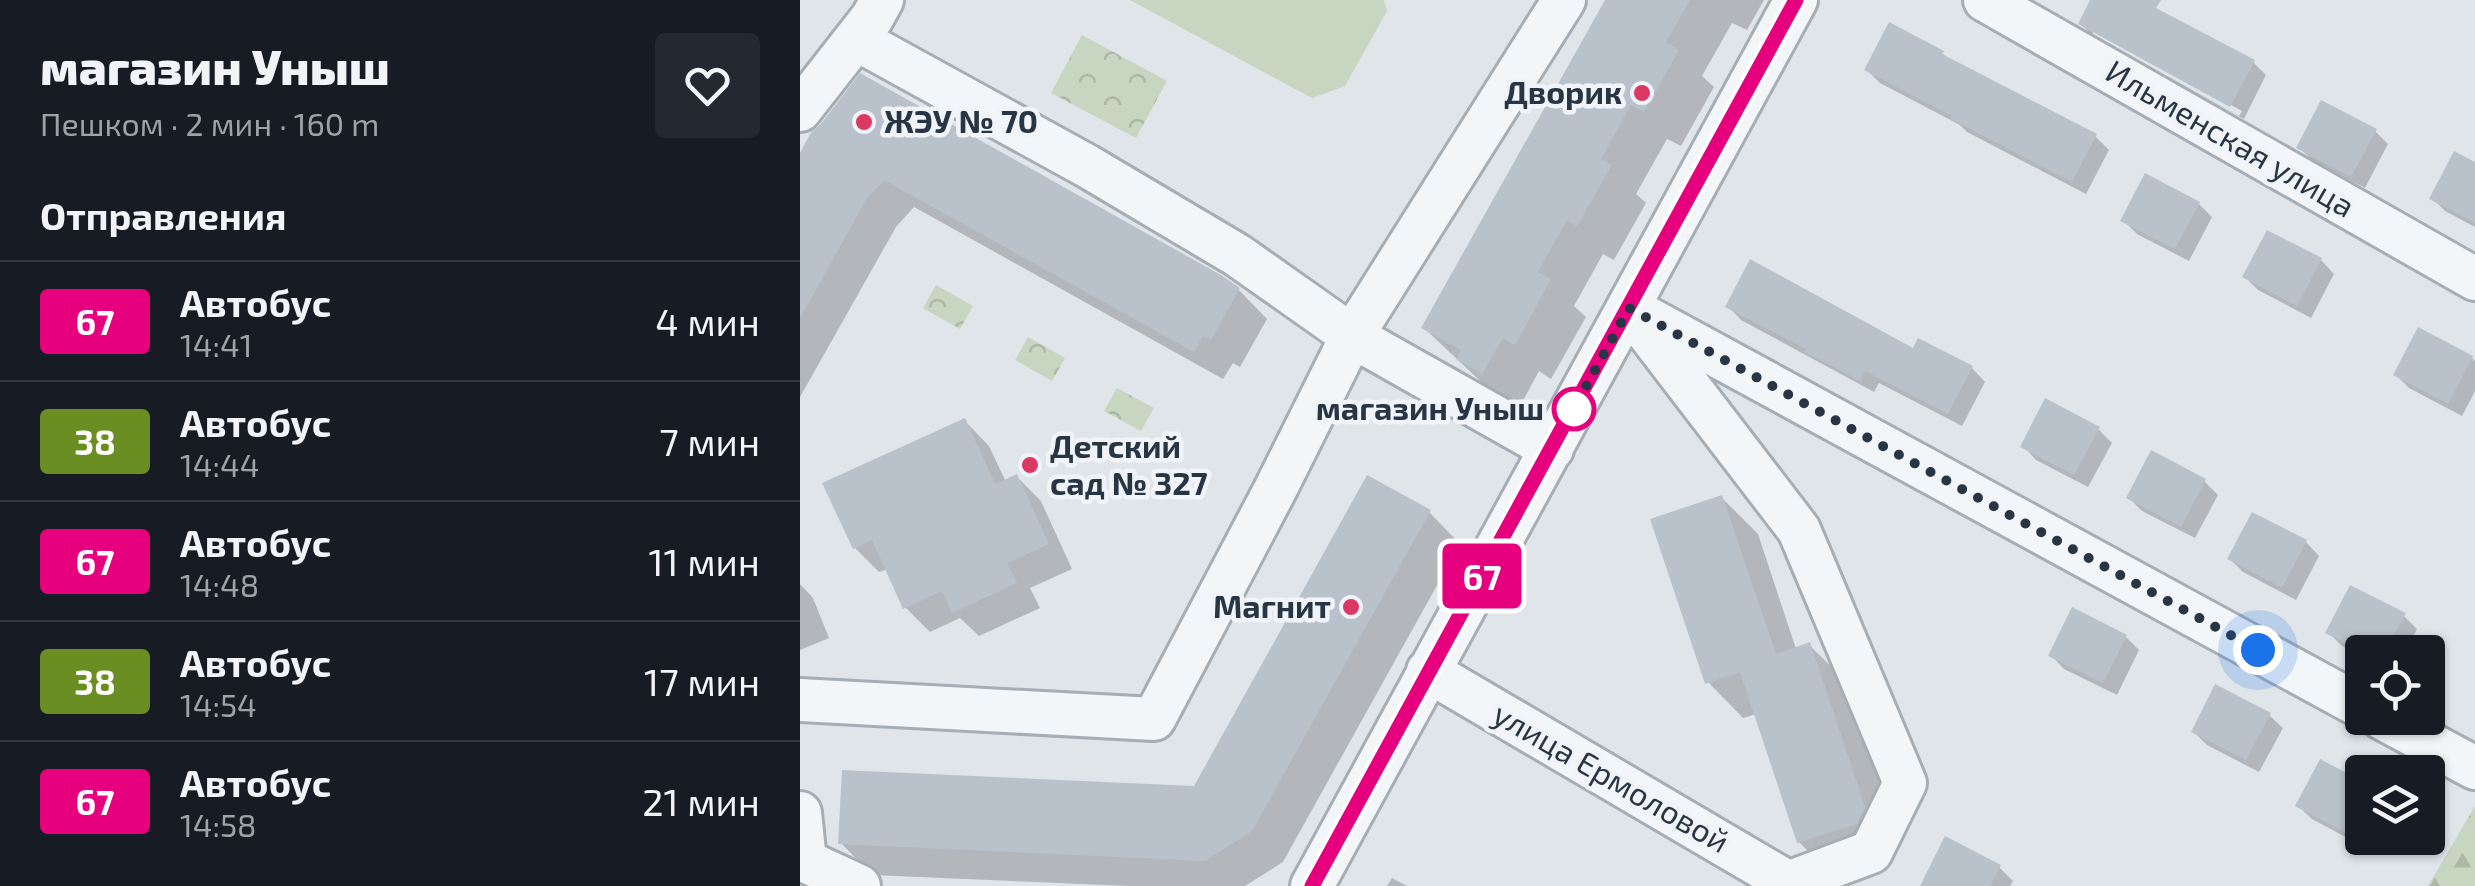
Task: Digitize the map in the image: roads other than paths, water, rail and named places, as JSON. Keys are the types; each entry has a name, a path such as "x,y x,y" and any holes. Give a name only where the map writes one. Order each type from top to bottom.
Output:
{"street":[{"path":"800,700 1154,719 1352,336 1564,0"},
{"path":"1312,886 1796,0"},
{"name":"Ильменская улица","path":"1985,0 2475,279"},
{"path":"800,110 864,14 1087,166 1220,246 1352,336 1552,449"},
{"path":"1629,308 2345,698"},
{"path":"1629,308 1798,530 1905,782 1871,852 1791,884"},
{"name":"улица Ермоловой","path":"1428,671 1791,884"},
{"path":"2414,735 2475,768"},
{"path":"800,813 803,861 859,886"}],"place":[{"name":"Дворик","path":"1642,93"},
{"name":"ЖЭУ № 70","path":"864,122"},
{"name":"магазин Уныш","path":"1574,409"},
{"name":"Детский сад № 327","path":"1030,465"},
{"name":"Магнит","path":"1351,607"}]}
